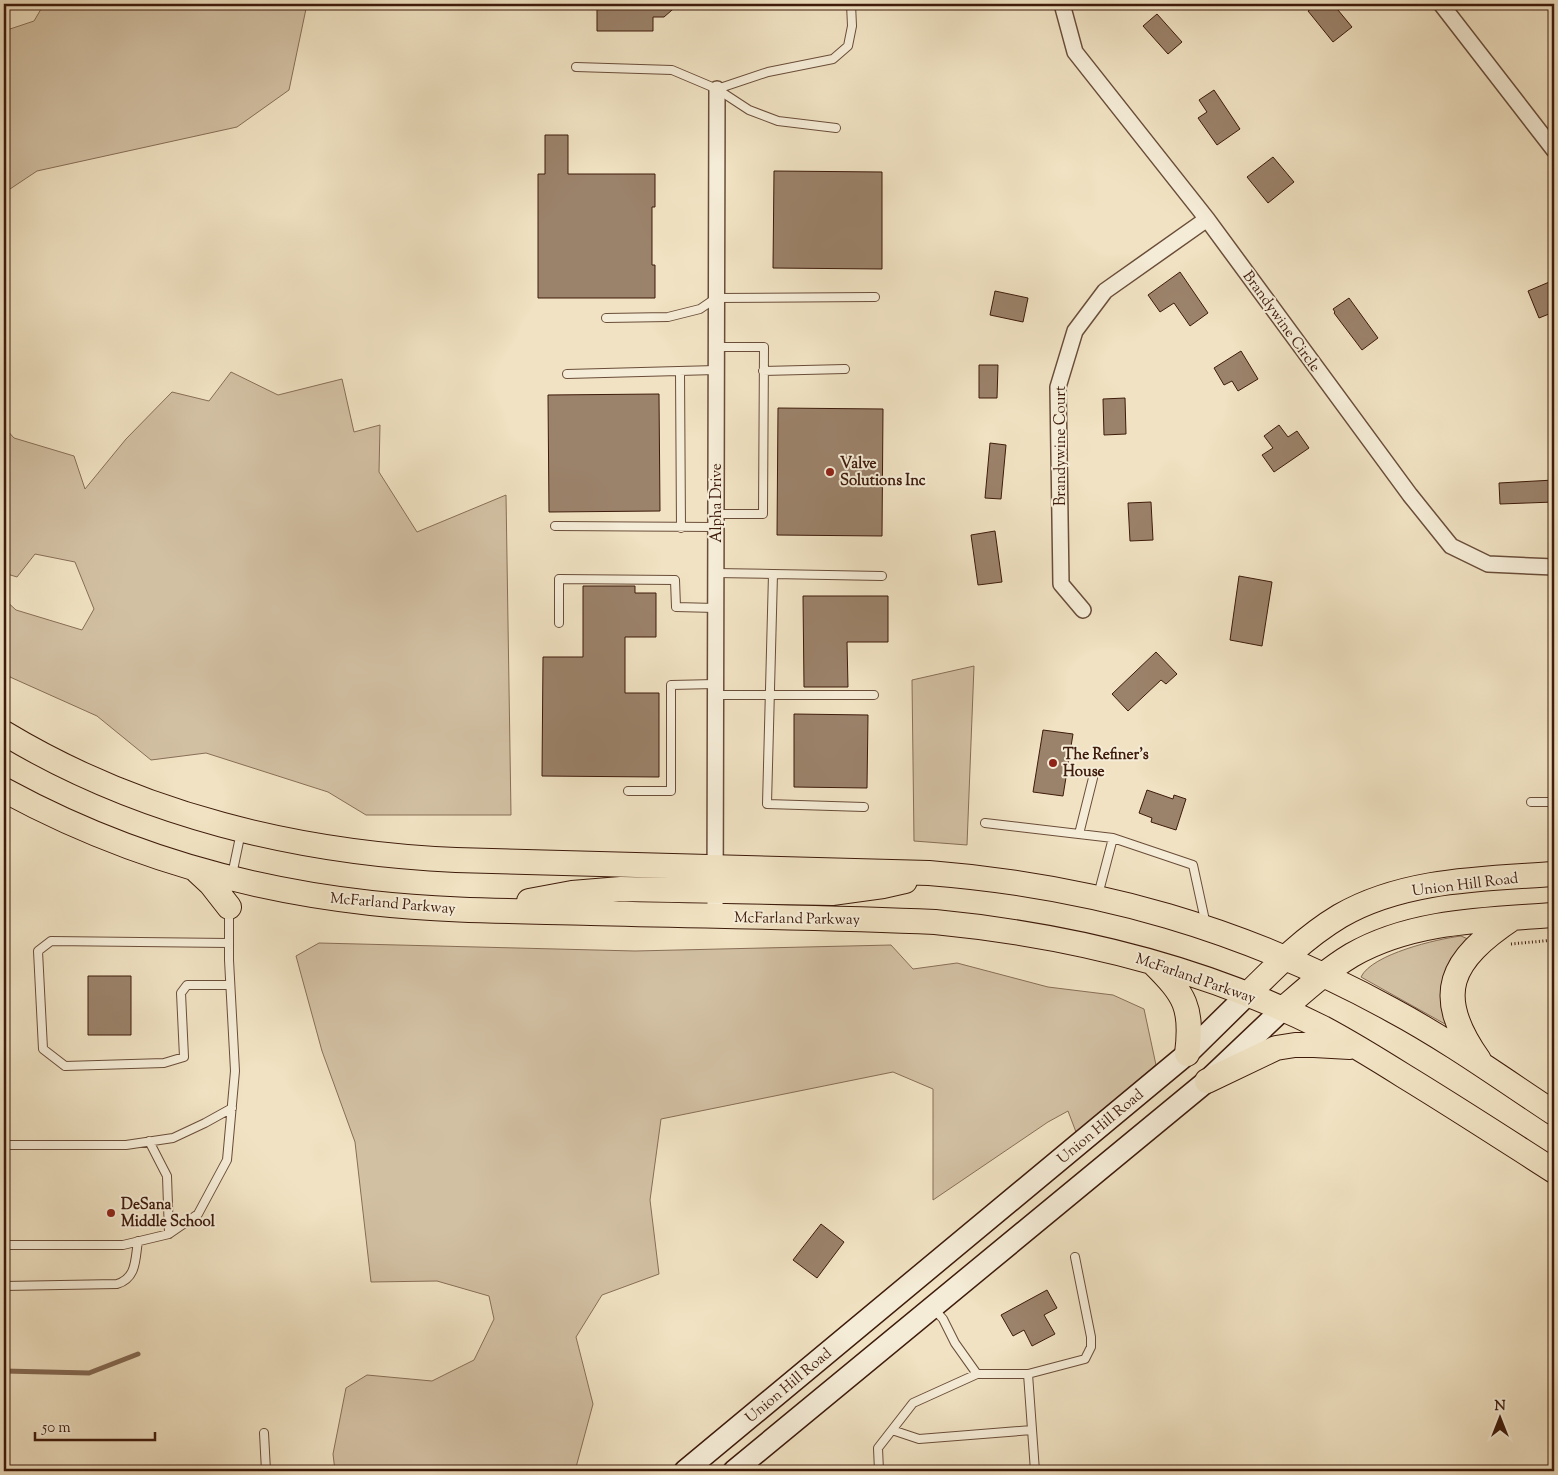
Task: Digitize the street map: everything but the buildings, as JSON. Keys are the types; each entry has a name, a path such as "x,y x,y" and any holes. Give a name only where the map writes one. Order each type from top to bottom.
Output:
{"main road":[{"path":"4,733 63,764 121,790 182,813 241,830 298,843 397,857 456,860 928,873 1005,881 1098,897 1207,928 1285,957 1323,974 1394,1010 1554,1113"},
{"path":"4,790 102,837 196,870 211,884 230,893"},
{"path":"492,910 572,893 621,889 832,893 883,886 928,873"},
{"name":"Union Hill Road","path":"1248,994 1285,957 1322,928 1364,904 1391,894 1446,883 1554,874"},
{"name":"McFarland Parkway","path":"230,893 293,892 373,903 492,910 881,920 973,926 1070,942 1152,962 1200,977 1283,1009 1361,1049 1455,1106 1554,1171"},
{"path":"1283,1009 1323,974 1353,954 1407,932 1439,925 1539,919"},
{"path":"1484,1068 1466,1041 1457,1020 1453,1000 1453,985 1463,962 1493,932 1539,919"},
{"path":"1152,962 1172,982 1182,996 1188,1014 1190,1035 1187,1054"},
{"path":"1207,1082 1276,1048 1314,1045 1361,1049"}],"street":[{"name":"Brandywine Circle","path":"1062,4 1075,52 1207,219 1405,487 1451,546 1488,564 1554,567"},
{"path":"1441,4 1554,150"},
{"name":"Alpha Drive","path":"714,916 717,90"},
{"name":"Brandywine Court","path":"1083,610 1060,584 1058,387 1075,331 1106,291 1207,219"},
{"name":"Union Hill Road","path":"685,1471 1187,1054 1248,994"},
{"path":"734,1471 1207,1082 1283,1009"}],"lane":[{"path":"717,90 768,72 833,59 848,46 852,26 851,4"},
{"path":"576,67 672,70 717,90 749,110 778,121 836,128"},
{"path":"606,318 668,317 700,309 716,298 875,297"},
{"path":"555,526 681,528 763,514 764,347 716,347"},
{"path":"764,371 844,369"},
{"path":"567,374 716,370"},
{"path":"680,371 681,528"},
{"path":"715,573 882,576"},
{"path":"773,574 767,804 864,807"},
{"path":"559,623 559,579 675,580 676,606 715,608"},
{"path":"628,791 671,791 671,685 770,695 874,695"},
{"path":"1079,834 1093,778"},
{"path":"1531,802 1554,802"},
{"path":"985,823 1113,838 1193,865 1207,928"},
{"path":"4,1245 123,1245 169,1234 198,1214 228,1160 234,1071 229,943 230,893 241,830"},
{"path":"1098,897 1113,838"},
{"path":"229,943 51,941 38,951 43,1049 65,1066 164,1063 171,1061 184,1056 181,993 187,985 230,985"},
{"path":"4,1145 126,1145 173,1138 232,1108"},
{"path":"149,1141 167,1176 169,1234"},
{"path":"4,1286 117,1284 127,1281 132,1273 138,1241"},
{"path":"879,1471 878,1448 913,1403 976,1374 1028,1374 1085,1359 1091,1347 1091,1338 1075,1257"},
{"path":"932,1308 943,1319 955,1343 976,1374"},
{"path":"1028,1374 1034,1471"},
{"path":"892,1430 919,1439 1032,1430"},
{"path":"264,1433 266,1471"}],"path":[{"path":"1508,944 1554,940"}],"shaded area":[{"path":"44,4 307,4 289,90 237,127 37,171 4,193 4,31 34,21"},
{"path":"231,372 278,395 342,379 354,432 380,425 379,472 417,532 506,495 511,815 366,815 328,792 206,753 151,760 97,716 10,677 4,661 4,599 16,610 82,630 94,609 75,562 35,554 17,577 4,573 4,427 14,438 74,456 85,489 126,439 172,392 209,401"},
{"path":"974,666 967,845 914,841 912,680"},
{"path":"1461,936 1468,939 1448,1022 1445,1024 1361,977 1367,969 1391,955 1422,944"},
{"path":"319,943 635,951 891,945 913,969 957,963 1048,987 1113,995 1144,1009 1156,1065 1076,1132 1068,1111 1048,1122 933,1200 933,1089 893,1072 661,1119 650,1200 659,1274 602,1295 576,1337 593,1404 575,1471 335,1471 333,1454 346,1388 367,1375 432,1381 474,1360 494,1319 489,1296 437,1281 371,1282 355,1142 322,1051 296,956"}],"waterway":[{"path":"4,1371 89,1373 138,1354"}],"place":[{"name":"Valve Solutions Inc","path":"830,472"},
{"name":"The Refiner's House","path":"1053,763"},
{"name":"DeSana Middle School","path":"111,1213"}]}
